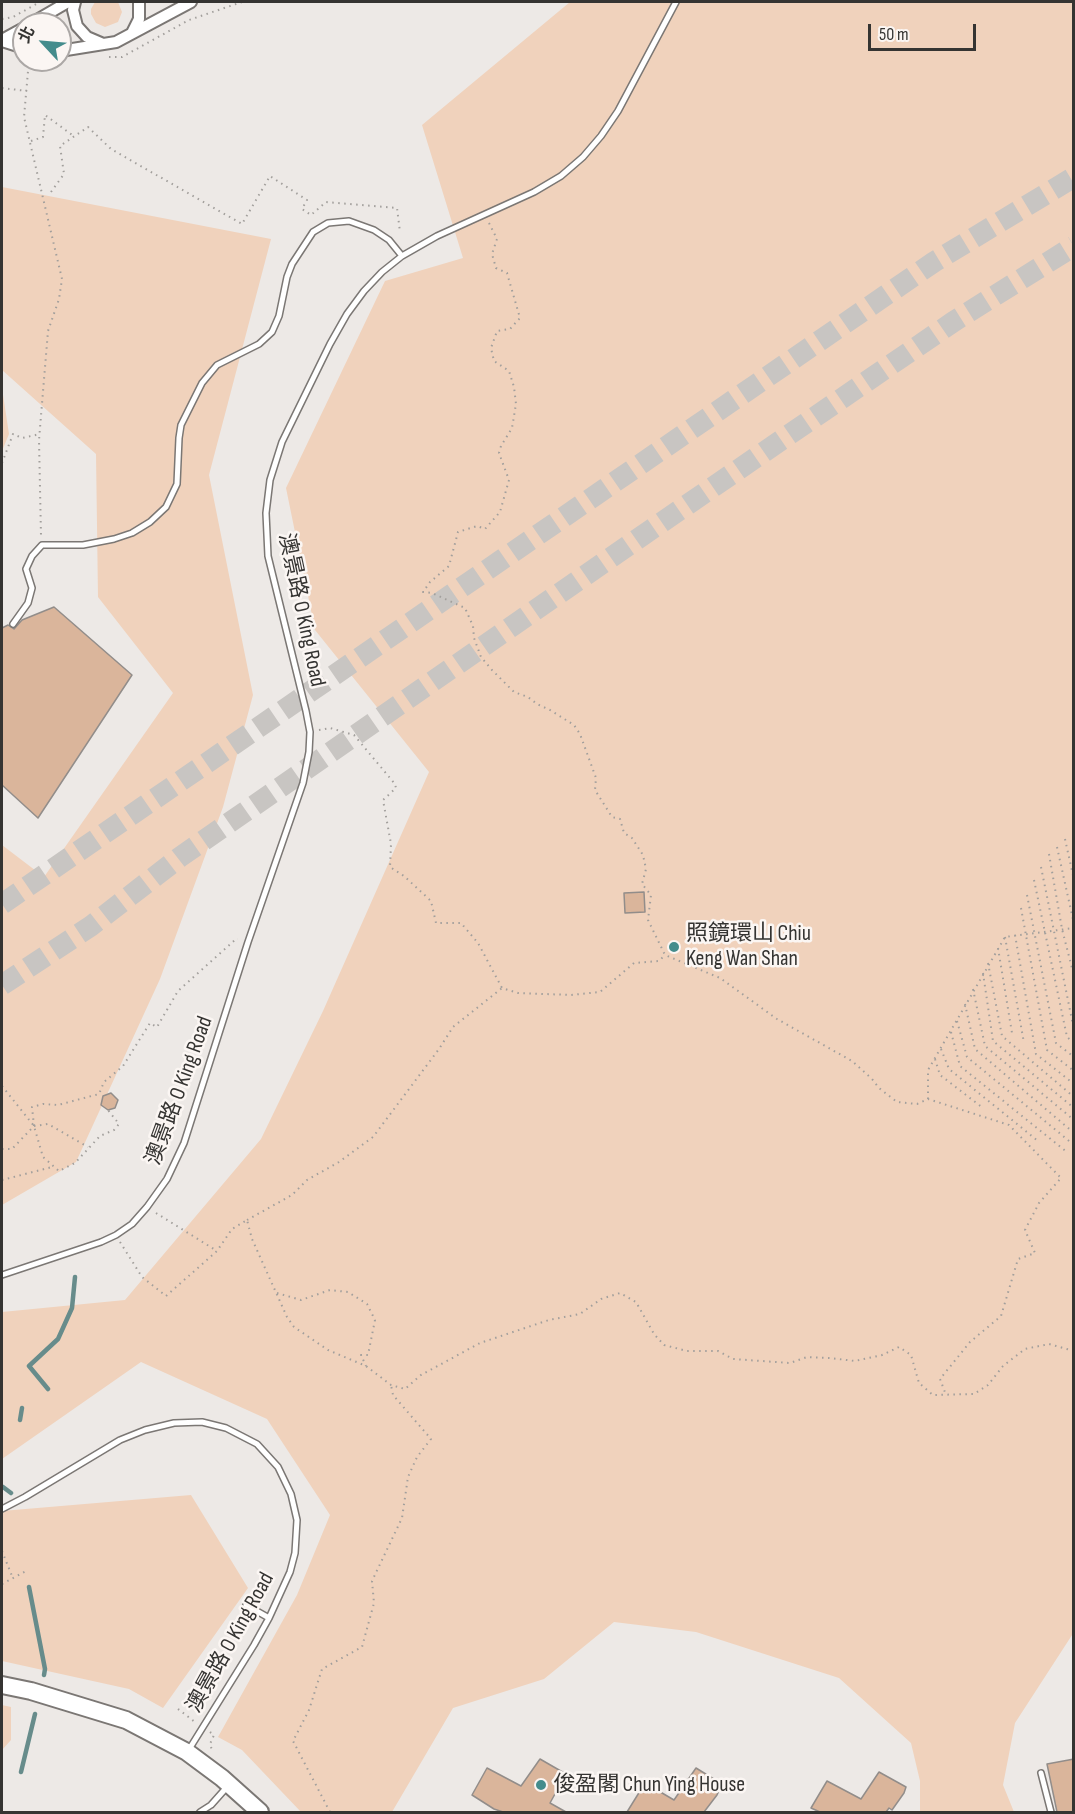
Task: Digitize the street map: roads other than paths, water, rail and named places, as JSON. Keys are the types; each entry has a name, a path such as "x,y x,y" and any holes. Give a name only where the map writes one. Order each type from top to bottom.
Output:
{"main road":[{"path":"2,1685 126,1720 187,1752 229,1784 260,1812"}],"street":[{"path":"51,12 68,2"},
{"path":"75,2 73,10 77,26 87,37 101,43"},
{"path":"129,35 139,19 139,2"},
{"path":"72,49 116,42 189,2"}],"lane":[{"name":"澳景路 O King Road","path":"2,1275 68,1255 116,1235 132,1224 167,1179 184,1143 248,942 303,783 309,752 310,732 268,556 266,520 270,480 276,456 338,328 364,291 402,256 437,236 519,200 572,167 592,147 618,111 676,2"},
{"path":"13,624 28,603 32,588 26,568 32,556 42,545 101,543 140,529 162,512 177,484 181,425 202,383 218,365 259,344 272,332 279,316 292,264 306,241 317,229 328,223 342,221 363,225 389,240 402,256"},
{"name":"澳景路 O King Road","path":"2,1509 120,1440 160,1426 188,1422 202,1422 226,1428 247,1438 264,1451 283,1475 291,1494 297,1520 295,1553 290,1572 269,1618 187,1752"},
{"path":"246,1605 269,1618"},
{"path":"1041,1773 1051,1812"},
{"path":"200,1812 229,1784"}],"waterway":[{"path":"48,1389 29,1366 58,1339 72,1308 75,1277"},
{"path":"20,1420 22,1408"},
{"path":"3,1487 11,1493"},
{"path":"29,1587 45,1669 44,1675"},
{"path":"21,1772 35,1714"}],"tunnel":[{"path":"2,904 934,262 1074,177"},
{"path":"2,985 91,926 180,857 652,529 953,322 1074,246"}],"place":[{"name":"照鏡環山 Chiu Keng Wan Shan","path":"674,947"},
{"name":"俊盈閣 Chun Ying House","path":"541,1785"}]}
